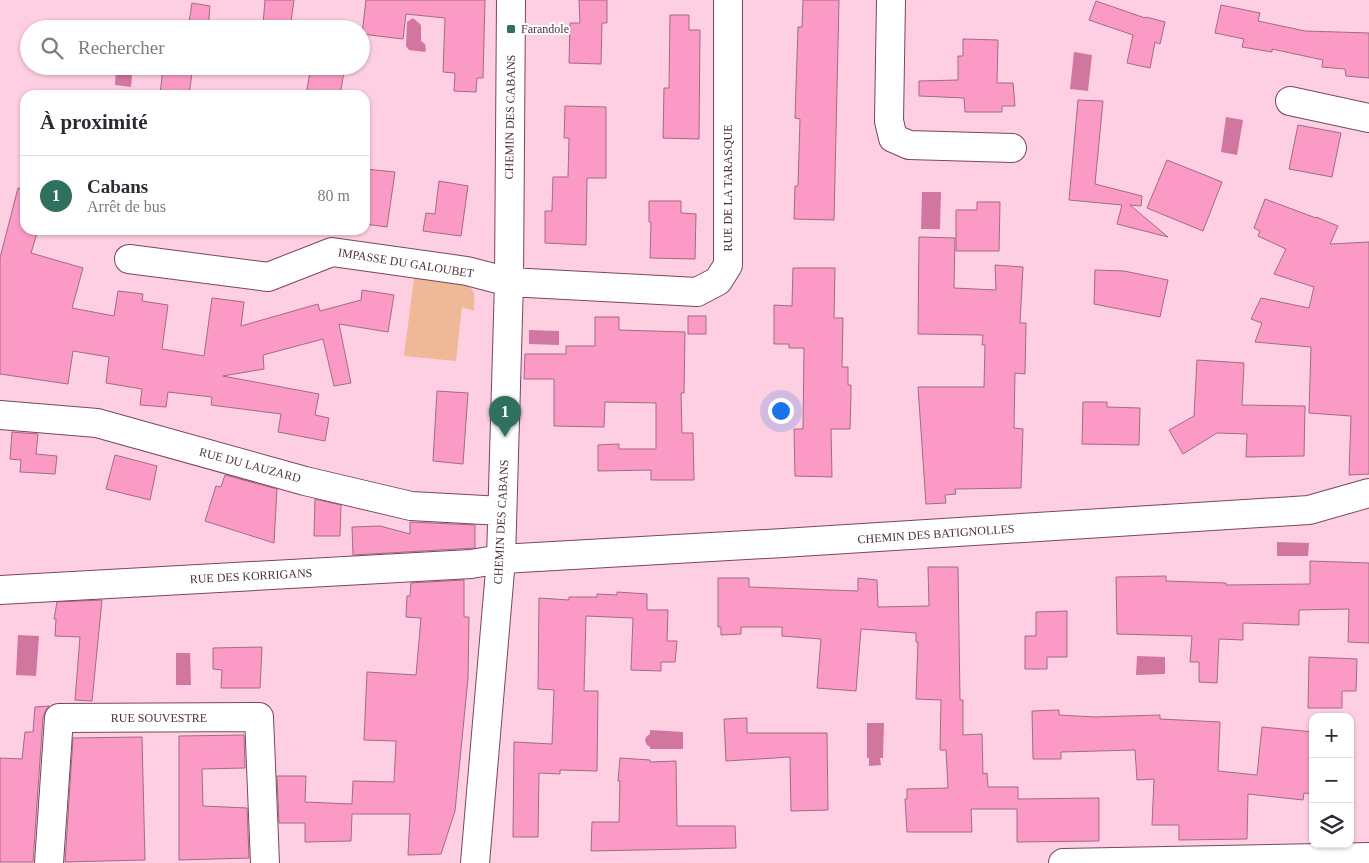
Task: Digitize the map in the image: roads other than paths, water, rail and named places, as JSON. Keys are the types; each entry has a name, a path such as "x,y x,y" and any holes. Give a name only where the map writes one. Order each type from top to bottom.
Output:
{"street":[{"name":"CHEMIN DES CABANS","path":"475,863 501,558 509,282 511,0"},
{"name":"RUE DE LA TARASQUE","path":"509,282 697,292 718,282 728,265 728,0"},
{"path":"891,0 889,121 893,138 909,145 1012,148"},
{"path":"1290,101 1369,118"},
{"name":"IMPASSE DU GALOUBET","path":"129,260 268,277 332,252 467,271 509,282"},
{"name":"RUE DU LAUZARD","path":"0,415 97,423 305,480 411,506 502,511"},
{"name":"CHEMIN DES BATIGNOLLES","path":"501,558 784,543 1309,510 1369,493"},
{"name":"RUE DES KORRIGANS","path":"0,590 470,564 501,558"},
{"name":"RUE SOUVESTRE","path":"49,863 59,718 259,717 265,863"},
{"path":"1062,863 1369,857"}],"place":[{"name":"Farandole","path":"511,29"},
{"name":"Cabans","path":"505,437"}]}
